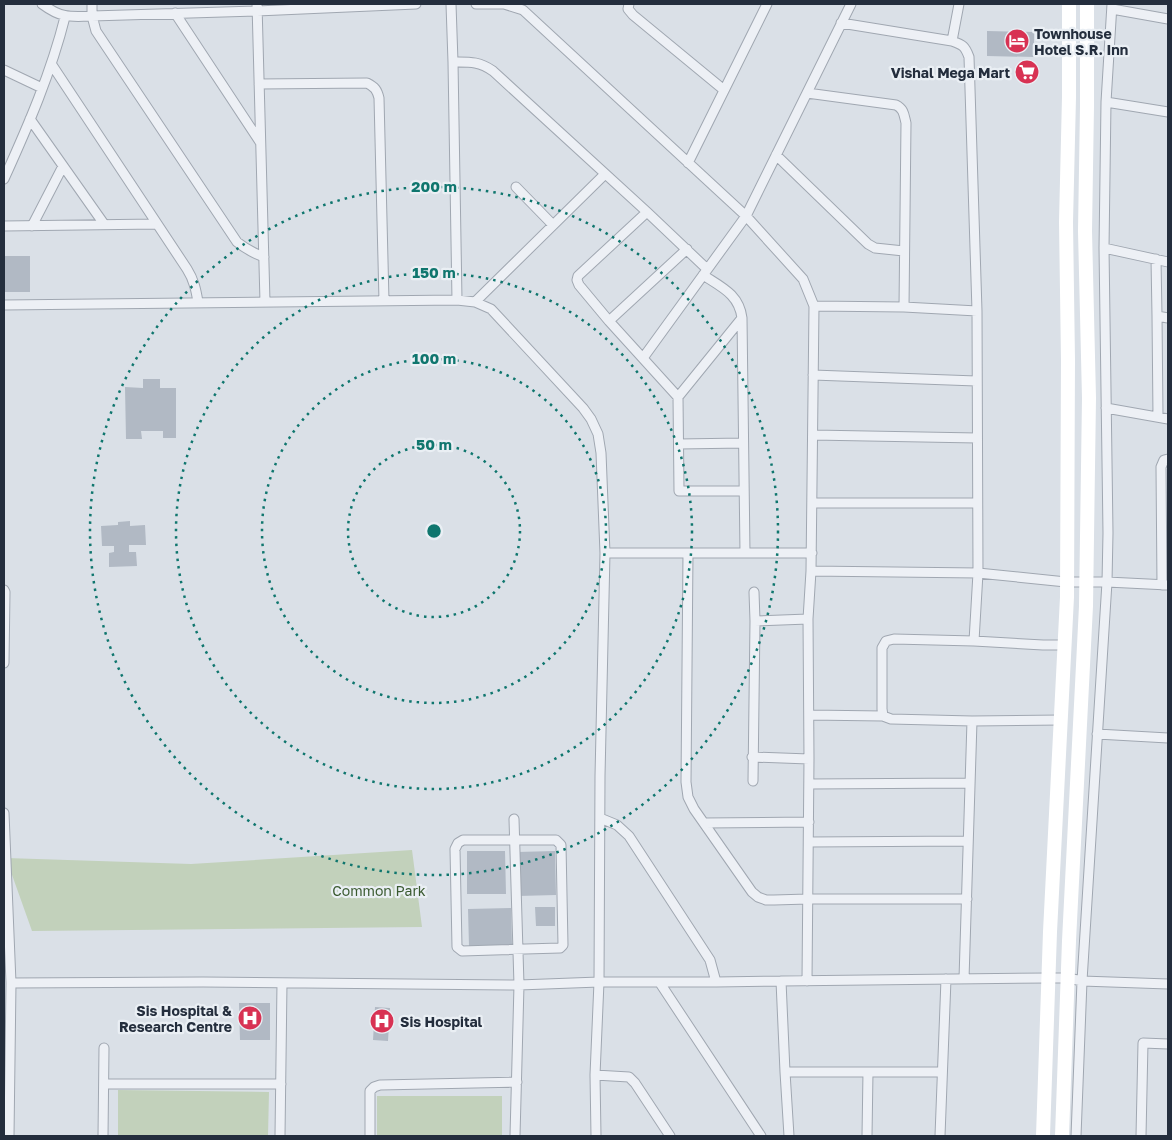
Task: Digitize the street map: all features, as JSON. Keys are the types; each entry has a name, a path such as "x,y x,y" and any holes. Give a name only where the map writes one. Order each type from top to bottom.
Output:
{"street":[{"path":"92,4 92,16 96,31 237,242 252,253 264,257"},
{"path":"45,5 57,14 65,17 175,13 257,7 416,4"},
{"path":"450,4 453,62 457,300"},
{"path":"476,4 504,4 525,7 746,216 803,279 814,306 812,553 808,619 810,759 807,980"},
{"path":"628,4 628,9 633,16 724,90"},
{"path":"688,163 767,4"},
{"path":"643,358 746,216 850,4"},
{"path":"952,41 959,4"},
{"path":"1043,1136 1048,978 1067,597 1068,360 1066,222 1069,4"},
{"path":"1076,1136 1075,979 1089,398 1085,231 1088,4"},
{"path":"1062,1136 1097,734 1107,582 1104,248 1106,102 1112,6 1168,19"},
{"path":"257,7 265,302"},
{"path":"175,13 261,143"},
{"path":"4,179 52,65 65,17"},
{"path":"841,23 952,41 962,44 969,57 977,311 978,573 974,641"},
{"path":"453,62 475,62 487,66 687,249 705,272 738,302 742,318 745,553"},
{"path":"52,65 193,280 198,302"},
{"path":"4,70 42,88"},
{"path":"259,84 367,84 376,90 378,98 384,300"},
{"path":"807,93 896,106 901,108 904,114 906,122 904,307"},
{"path":"1106,102 1168,112"},
{"path":"30,119 104,224"},
{"path":"776,155 868,244 875,248 904,251"},
{"path":"32,226 63,166"},
{"path":"475,302 605,174"},
{"path":"516,187 553,225"},
{"path":"647,212 578,276 577,280 609,321 678,397"},
{"path":"4,226 157,224"},
{"path":"1104,248 1168,262"},
{"path":"609,321 687,249"},
{"path":"1156,259 1158,417"},
{"path":"4,305 384,300 457,300 475,302 491,309 591,419 598,434 601,452 605,553 600,776 599,982 595,1074 596,1136"},
{"path":"814,306 904,307 977,311"},
{"path":"1158,316 1168,318"},
{"path":"742,318 678,397 679,492 744,491"},
{"path":"813,375 976,382"},
{"path":"1106,408 1168,419"},
{"path":"813,435 977,438"},
{"path":"679,444 744,443"},
{"path":"811,571 978,573 1066,582 1165,585 1161,467 1164,460 1168,459"},
{"path":"812,503 977,503"},
{"path":"605,553 812,553"},
{"path":"688,553 686,782 688,797 752,892 766,900 967,899"},
{"path":"4,590 4,663"},
{"path":"753,781 754,592"},
{"path":"755,621 808,619"},
{"path":"883,716 882,648 886,641 894,639 1065,645"},
{"path":"809,715 883,716 890,718 972,721 1061,720"},
{"path":"964,979 972,721"},
{"path":"1097,734 1168,738"},
{"path":"752,757 810,759"},
{"path":"809,784 970,783"},
{"path":"4,813 7,966 11,983 7,997 9,1136"},
{"path":"600,818 617,824 630,836 710,960 716,982"},
{"path":"514,819 518,949 515,1136"},
{"path":"704,823 809,822"},
{"path":"463,840 556,840 561,845 563,945 560,948 518,949 462,950 457,947 455,849 458,843 463,840"},
{"path":"809,842 968,841"},
{"path":"11,983 282,982 518,986 599,982 660,983 1048,978 1168,984"},
{"path":"940,1136 946,979"},
{"path":"781,981 788,1136"},
{"path":"280,1136 282,982"},
{"path":"660,983 761,1136"},
{"path":"1141,1136 1143,1043 1168,1044"},
{"path":"103,1136 104,1048"},
{"path":"785,1072 942,1072"},
{"path":"867,1136 868,1072"},
{"path":"595,1074 629,1077 635,1083 670,1136"},
{"path":"370,1136 370,1091 374,1087 380,1085 516,1082"},
{"path":"104,1084 281,1084"}],"green space":[{"name":"Common Park","path":"412,850 422,927 32,931 6,858 191,864"},
{"path":"118,1090 269,1092 268,1136 118,1136"},
{"path":"377,1096 502,1096 502,1136 377,1136"}],"building":[{"path":"987,31 1034,32 1034,57 987,56"},
{"path":"4,256 30,256 30,292 5,292"},
{"path":"143,379 160,379 160,388 176,388 176,438 163,438 163,431 141,431 142,439 126,439 125,387 143,388"},
{"path":"130,521 130,526 145,525 146,545 129,545 129,552 136,552 137,566 109,567 109,553 114,552 114,546 102,546 101,526 118,525 118,522"},
{"path":"467,851 505,851 506,894 467,894"},
{"path":"555,851 556,895 518,896 517,852"},
{"path":"535,907 555,907 555,926 536,926"},
{"path":"511,908 512,945 469,946 468,909"},
{"path":"239,1003 270,1003 270,1040 240,1040"},
{"path":"375,1007 390,1008 388,1041 373,1040"}],"place":[{"name":"Townhouse Hotel S.R. Inn","path":"1017,41"},
{"name":"Vishal Mega Mart","path":"1027,72"},
{"name":"Sis Hospital & Research Centre","path":"250,1018"},
{"name":"Sis Hospital","path":"382,1021"}]}
